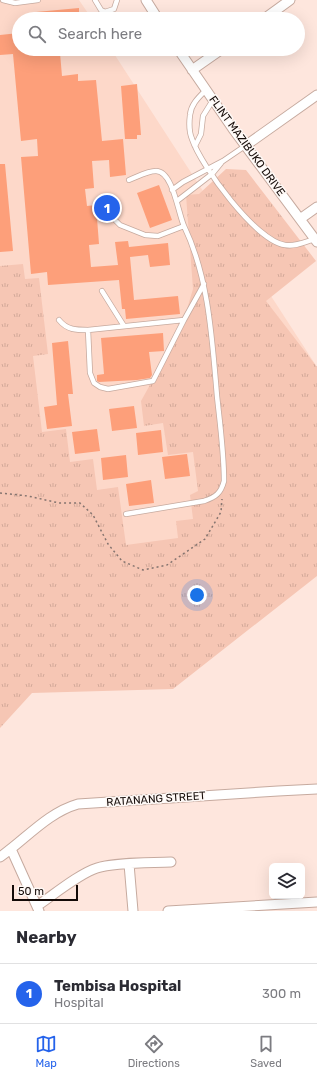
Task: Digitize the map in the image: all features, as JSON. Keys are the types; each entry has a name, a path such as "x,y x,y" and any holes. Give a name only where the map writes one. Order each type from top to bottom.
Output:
{"street":[{"path":"146,0 154,12"},
{"path":"274,12 290,0"},
{"name":"FLINT MAZIBUKO DRIVE","path":"183,56 245,146 316,240"},
{"path":"192,70 212,56"},
{"path":"245,146 317,95"},
{"path":"300,219 317,206"},
{"name":"RATANANG STREET","path":"0,857 46,819 67,807 78,804 278,791 317,790"},
{"path":"10,849 38,909 87,872 97,868 129,864 171,862"},
{"path":"129,864 133,911"},
{"path":"168,911 317,902"}],"lane":[{"path":"3,0 20,3 38,0"},
{"path":"95,0 101,10 105,12 114,9 117,4 117,0"},
{"path":"206,90 194,103 190,114 192,139 197,151 228,197 257,227 278,243 291,246 316,240"},
{"path":"195,146 201,134 203,116 213,100"},
{"path":"172,190 208,168 223,161 245,146"},
{"path":"177,201 212,174 223,161"},
{"path":"126,514 204,501 216,497 222,489 224,481 214,355 204,284 197,258 184,226 177,201 167,178 160,171 152,171 129,180"},
{"path":"110,209 115,220 120,225 145,235 158,236 184,226"},
{"path":"88,330 90,373 94,382 100,387 108,389 153,381 204,284"},
{"path":"102,291 124,326"},
{"path":"59,320 67,328 75,330 88,330 184,320"}],"path":[{"path":"0,493 28,496 59,503 80,503 93,515 108,544 122,561 143,570 167,565 205,539 221,512 222,489"}],"shaded area":[{"path":"0,0 79,0 87,12 12,12 12,56 116,56 317,367 317,555 0,678"}],"green space":[{"path":"226,169 246,170 316,261 266,301 317,367 317,576 173,689 32,693 0,728 0,266 23,264 25,279 39,278 48,354 33,356 42,432 66,429 70,462 93,459 97,490 118,487 126,545 178,538 176,521 193,519 190,495 198,491 193,452 168,455 163,423 144,426 141,401 181,329 193,289 186,195 199,194"}],"building":[{"path":"79,8 79,12 36,12"},
{"path":"12,34 12,54 0,55 0,35"},
{"path":"13,56 60,56 62,76 78,74 78,81 96,80 102,141 123,139 126,175 110,177 109,160 92,161 94,188 85,189 87,206 96,205 99,244 89,245 91,267 118,265 115,242 128,241 129,247 168,243 170,265 150,267 148,255 130,257 134,300 178,296 180,314 126,319 125,309 122,309 119,280 48,285 47,272 31,274 21,157 38,156 37,139 21,141"},
{"path":"137,84 141,135 137,135 137,139 125,139 121,86"},
{"path":"0,164 5,164 13,251 0,252"},
{"path":"159,185 172,220 150,228 137,193"},
{"path":"163,333 164,351 149,352 152,375 150,378 137,380 97,381 97,375 104,374 101,338"},
{"path":"68,341 73,394 68,394 72,426 47,429 44,407 57,405 52,343"},
{"path":"134,406 137,428 112,431 109,409"},
{"path":"97,429 100,451 75,454 72,432"},
{"path":"161,430 163,452 138,455 136,433"},
{"path":"187,454 190,476 165,479 162,457"},
{"path":"126,455 128,477 103,480 101,458"},
{"path":"151,480 154,503 129,506 126,484"}],"place":[{"name":"Tembisa Hospital","path":"107,208"}]}
